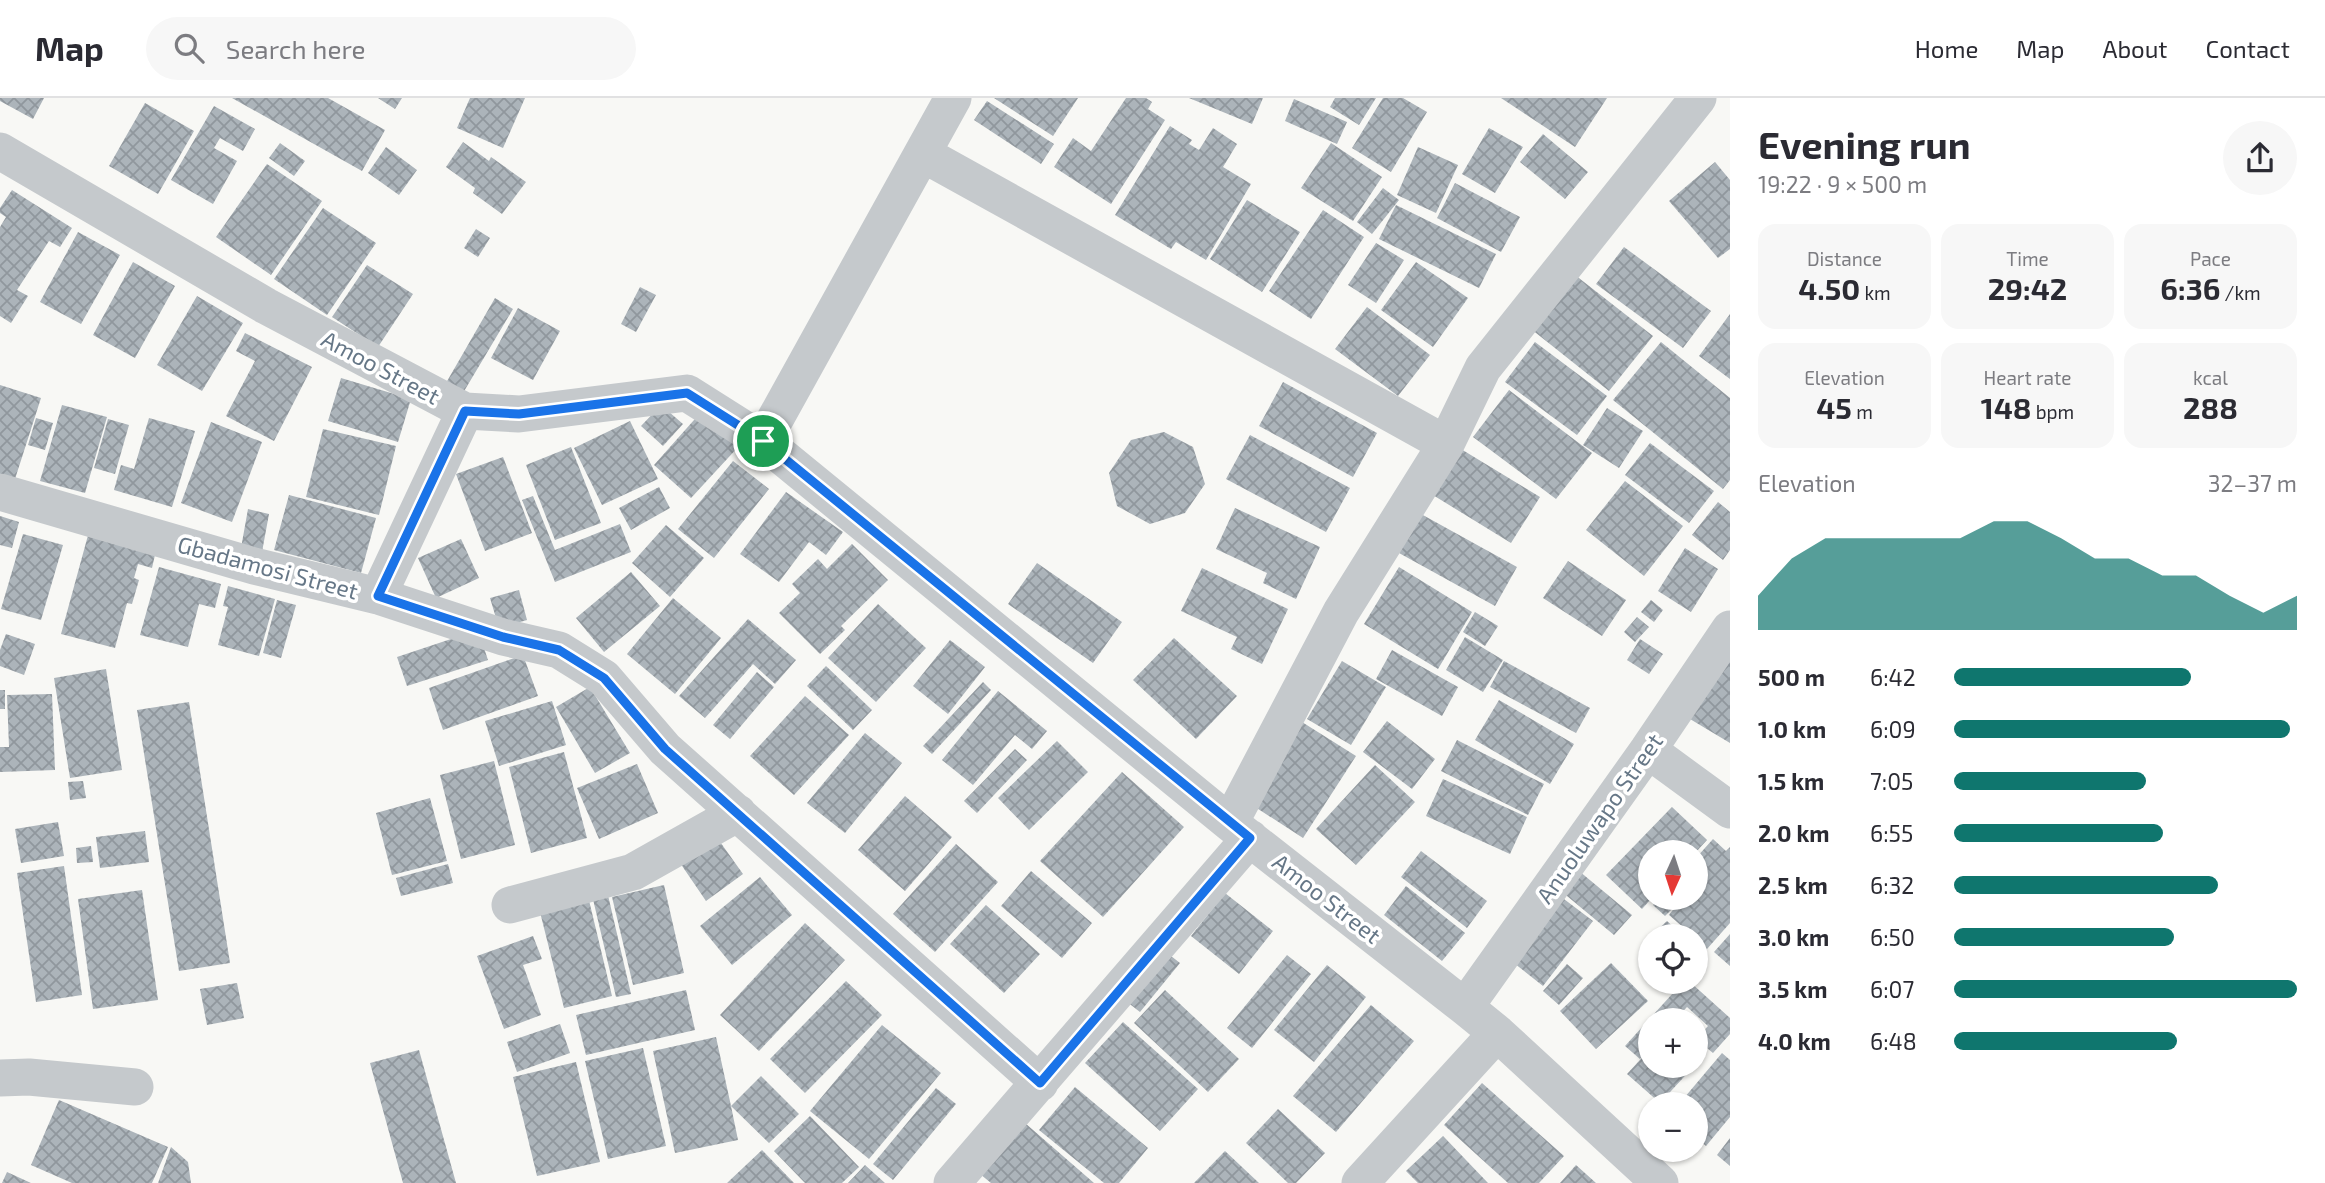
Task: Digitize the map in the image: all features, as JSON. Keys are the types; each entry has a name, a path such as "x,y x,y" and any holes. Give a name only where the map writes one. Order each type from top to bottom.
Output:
{"street":[{"path":"763,441 953,98"},
{"path":"952,1183 1040,1083 1240,831 1340,612 1446,444 1483,368 1698,98"},
{"name":"Amoo Street","path":"0,151 266,306 465,411 519,414 687,393 763,441 1240,831 1465,1007 1497,1033 1660,1183"},
{"path":"923,154 1446,444"},
{"path":"378,596 465,411"},
{"name":"Gbadamosi Street","path":"0,492 254,566 378,596 503,637 559,650 604,678 665,749 1040,1083"},
{"name":"Anuoluwapo Street","path":"1465,1007 1648,750 1730,629"},
{"path":"1648,750 1730,810"},
{"path":"510,905 633,872 738,813"},
{"path":"1360,1183 1497,1033"},
{"path":"0,1078 29,1077 135,1087"}],"building":[{"path":"0,98 44,98 33,119 0,101"},
{"path":"232,98 328,98 385,130 362,171"},
{"path":"378,98 402,98 395,109"},
{"path":"470,98 525,98 503,148 457,128"},
{"path":"994,98 1078,98 1053,136"},
{"path":"1126,98 1146,98 1152,102 1148,109 1165,120 1111,204 1054,167 1073,138 1091,151"},
{"path":"1189,98 1263,98 1252,124"},
{"path":"1335,98 1376,98 1359,125 1330,107"},
{"path":"1383,98 1403,98 1427,112 1391,172 1352,148"},
{"path":"1501,98 1607,98 1575,147"},
{"path":"1294,99 1347,122 1337,144 1285,121"},
{"path":"987,101 1054,144 1041,164 974,120"},
{"path":"145,103 194,131 158,194 109,166"},
{"path":"214,106 255,129 243,151 220,138 214,148 237,161 213,204 171,180"},
{"path":"1170,126 1192,140 1189,144 1199,150 1213,128 1237,144 1223,167 1251,184 1206,260 1176,242 1171,249 1115,215"},
{"path":"1489,128 1523,147 1495,193 1462,174"},
{"path":"1543,134 1588,172 1565,199 1520,162"},
{"path":"463,142 489,161 491,157 526,182 502,214 473,193 475,188 446,167"},
{"path":"280,143 305,161 294,176 269,158"},
{"path":"1331,143 1382,177 1353,221 1301,188"},
{"path":"386,147 417,170 399,195 368,173"},
{"path":"1418,147 1458,165 1436,213 1397,195"},
{"path":"1715,162 1730,180 1730,249 1718,258 1669,201"},
{"path":"267,164 322,201 271,275 216,237"},
{"path":"1455,183 1520,217 1501,252 1437,218"},
{"path":"1383,188 1399,200 1372,234 1357,222"},
{"path":"12,190 72,228 60,247 49,241 17,290 28,296 11,323 0,316 0,227 6,217 0,213 0,208"},
{"path":"1247,200 1300,232 1262,292 1210,259"},
{"path":"1396,205 1496,254 1479,288 1379,239"},
{"path":"323,208 376,243 327,315 274,279"},
{"path":"1323,210 1364,237 1311,319 1269,291"},
{"path":"476,229 490,238 478,257 464,248"},
{"path":"78,232 120,255 81,324 40,302"},
{"path":"1376,243 1404,260 1376,303 1348,285"},
{"path":"1624,247 1711,311 1683,348 1596,284"},
{"path":"133,262 175,286 135,358 93,335"},
{"path":"1416,262 1468,298 1433,347 1381,310"},
{"path":"367,265 413,294 378,347 332,317"},
{"path":"1575,275 1653,336 1609,391 1531,329"},
{"path":"640,287 656,295 636,332 621,324"},
{"path":"197,296 243,323 202,391 157,365"},
{"path":"495,298 513,309 463,393 446,383"},
{"path":"1367,307 1430,355 1398,396 1335,349"},
{"path":"518,308 560,331 533,380 491,358"},
{"path":"1730,314 1730,379 1699,356"},
{"path":"245,333 312,367 274,441 226,416 255,361 236,351"},
{"path":"1535,342 1607,396 1577,435 1505,382"},
{"path":"1661,342 1730,398 1730,480 1723,489 1613,400"},
{"path":"341,378 411,399 398,442 328,421"},
{"path":"1283,382 1377,433 1353,477 1259,426"},
{"path":"0,385 41,398 15,479 0,474"},
{"path":"1509,390 1592,453 1556,499 1473,437"},
{"path":"62,405 107,417 85,493 40,481"},
{"path":"661,405 683,424 663,446 641,426"},
{"path":"1607,408 1643,431 1619,468 1583,445"},
{"path":"702,411 740,445 691,498 654,465"},
{"path":"36,418 53,423 45,450 28,445"},
{"path":"149,418 195,431 172,507 114,490 121,465 134,469"},
{"path":"108,419 129,425 115,474 94,468"},
{"path":"630,421 658,479 602,505 574,448"},
{"path":"211,422 262,442 232,522 181,503"},
{"path":"323,429 396,446 379,515 306,497"},
{"path":"1164,432 1193,447 1205,484 1185,513 1150,524 1117,506 1109,473 1131,440"},
{"path":"1250,435 1350,488 1326,532 1226,479"},
{"path":"1650,443 1714,491 1689,523 1625,475"},
{"path":"1456,446 1540,497 1511,543 1428,492"},
{"path":"571,447 601,523 555,540 526,465"},
{"path":"503,457 532,533 485,551 456,474"},
{"path":"733,461 769,489 714,558 678,529"},
{"path":"1625,481 1683,526 1644,576 1586,530"},
{"path":"659,487 670,508 631,530 619,508"},
{"path":"786,492 843,532 826,555 809,542 779,582 740,554"},
{"path":"289,495 376,518 361,573 274,550"},
{"path":"533,496 555,550 620,524 631,552 555,582 522,500"},
{"path":"1718,502 1730,512 1730,550 1723,560 1692,535"},
{"path":"1235,508 1320,547 1296,599 1263,583 1267,573 1216,549"},
{"path":"248,509 269,514 262,552 241,548"},
{"path":"1421,514 1517,567 1495,606 1399,553"},
{"path":"0,516 19,522 12,548 0,545"},
{"path":"666,525 704,558 670,597 632,563"},
{"path":"90,528 157,546 152,568 138,564 134,578 139,580 132,604 127,603 115,648 61,634"},
{"path":"23,534 63,545 41,620 1,609"},
{"path":"461,539 479,578 436,598 418,558"},
{"path":"852,544 888,580 841,626 845,630 820,654 779,613 800,593 792,584 818,559 827,569"},
{"path":"1685,548 1718,569 1691,612 1658,591"},
{"path":"1568,561 1626,600 1602,636 1543,598"},
{"path":"1037,563 1122,622 1093,663 1008,604"},
{"path":"159,567 221,584 215,608 199,604 188,647 140,635"},
{"path":"1399,567 1472,612 1438,669 1364,624"},
{"path":"1202,568 1288,609 1262,664 1231,649 1237,637 1181,611"},
{"path":"631,572 660,606 604,652 576,618"},
{"path":"228,586 275,599 259,656 218,645 228,607 223,606"},
{"path":"519,590 527,620 499,628 490,598"},
{"path":"673,598 721,638 675,694 627,654"},
{"path":"277,600 296,605 281,658 263,653"},
{"path":"1651,600 1663,610 1654,622 1641,612"},
{"path":"878,604 926,648 876,702 828,658"},
{"path":"1475,612 1498,626 1485,646 1463,632"},
{"path":"1637,617 1649,627 1635,642 1624,632"},
{"path":"748,619 796,660 775,684 753,664 705,718 679,696"},
{"path":"478,630 488,660 407,686 397,657"},
{"path":"6,634 35,644 24,675 0,666 0,650"},
{"path":"1465,637 1503,660 1483,692 1446,670"},
{"path":"1174,638 1237,696 1196,739 1133,680"},
{"path":"1640,639 1663,654 1649,674 1627,660"},
{"path":"950,640 985,667 948,714 913,686"},
{"path":"1392,650 1458,687 1442,716 1376,679"},
{"path":"1730,653 1730,743 1690,719"},
{"path":"523,655 538,696 443,730 429,688"},
{"path":"1342,661 1386,687 1351,745 1307,719"},
{"path":"1504,661 1590,708 1576,733 1490,687"},
{"path":"826,666 872,710 853,730 807,686"},
{"path":"106,669 122,770 70,778 54,678"},
{"path":"757,672 774,687 730,739 713,725"},
{"path":"983,682 991,690 932,754 923,746"},
{"path":"590,687 630,753 595,773 556,707"},
{"path":"0,690 5,690 5,709 0,709"},
{"path":"998,691 1047,731 1032,749 1015,735 973,785 942,760"},
{"path":"52,694 55,770 0,772 0,747 9,747 7,695"},
{"path":"805,696 849,735 794,795 750,756"},
{"path":"1499,700 1574,744 1550,784 1475,740"},
{"path":"552,701 566,745 499,766 485,721"},
{"path":"189,702 230,963 179,971 137,710"},
{"path":"1387,721 1435,759 1412,789 1363,752"},
{"path":"1302,722 1356,756 1303,838 1249,803"},
{"path":"865,733 902,763 845,833 807,803"},
{"path":"1457,740 1544,784 1528,815 1441,771"},
{"path":"1057,741 1088,772 1029,830 998,798"},
{"path":"1015,749 1027,760 977,813 964,801"},
{"path":"564,752 587,838 531,853 509,767"},
{"path":"494,761 515,845 461,859 440,775"},
{"path":"637,764 658,813 599,839 577,788"},
{"path":"1375,765 1415,802 1356,865 1316,829"},
{"path":"1122,772 1184,827 1103,917 1040,861"},
{"path":"1443,779 1527,817 1510,854 1426,816"},
{"path":"83,781 86,798 70,800 68,782"},
{"path":"905,796 952,837 905,891 858,850"},
{"path":"430,798 447,861 392,875 376,813"},
{"path":"1672,807 1707,840 1640,840"},
{"path":"58,822 64,856 21,863 15,829"},
{"path":"145,831 149,862 100,868 96,837"},
{"path":"713,832 743,874 706,901 676,857"},
{"path":"1713,839 1726,851 1730,847 1730,923 1708,948 1708,924 1679,924 1669,915 1673,910 1708,910 1708,845"},
{"path":"1638,842 1638,905 1606,875"},
{"path":"956,844 998,882 935,952 893,914"},
{"path":"91,846 93,862 77,863 76,848"},
{"path":"1421,851 1487,901 1467,928 1401,877"},
{"path":"448,864 453,883 401,896 396,878"},
{"path":"64,866 82,995 36,1002 17,873"},
{"path":"1031,871 1092,923 1062,958 1001,906"},
{"path":"1579,871 1632,915 1614,935 1561,891"},
{"path":"760,877 792,915 732,965 700,926"},
{"path":"664,885 684,973 633,985 612,897"},
{"path":"1406,886 1465,933 1442,961 1384,915"},
{"path":"142,890 158,1000 93,1009 78,899"},
{"path":"607,891 631,994 616,997 592,895"},
{"path":"587,892 612,996 564,1008 538,904"},
{"path":"1225,893 1273,931 1239,974 1191,936"},
{"path":"1560,896 1593,921 1543,986 1510,960"},
{"path":"986,905 1040,954 1004,993 950,944"},
{"path":"1658,910 1671,910 1665,916"},
{"path":"805,923 845,960 759,1051 720,1015"},
{"path":"1730,934 1730,966 1714,952"},
{"path":"533,936 542,959 523,965 541,1015 504,1029 477,956"},
{"path":"1162,949 1180,963 1140,1012 1122,998"},
{"path":"1287,955 1311,974 1252,1048 1227,1028"},
{"path":"1611,963 1638,991 1638,994 1648,1001 1596,1049 1560,1011"},
{"path":"1567,964 1583,978 1559,1005 1543,991"},
{"path":"1327,965 1366,997 1314,1062 1274,1030"},
{"path":"846,981 882,1015 805,1093 770,1059"},
{"path":"237,983 244,1018 207,1025 200,989"},
{"path":"686,990 695,1030 586,1055 576,1015"},
{"path":"1165,990 1239,1059 1208,1092 1134,1023"},
{"path":"1672,994 1703,994 1730,1018 1730,1034 1713,1053 1708,1049 1708,1008 1659,1008"},
{"path":"1371,1005 1414,1041 1336,1132 1293,1096"},
{"path":"1123,1022 1198,1089 1160,1131 1085,1063"},
{"path":"560,1024 570,1053 517,1072 507,1042"},
{"path":"882,1025 941,1073 869,1159 810,1111"},
{"path":"1638,1032 1638,1057 1625,1046"},
{"path":"716,1037 738,1140 675,1153 653,1051"},
{"path":"643,1048 666,1146 608,1159 585,1061"},
{"path":"419,1050 456,1183 403,1183 370,1063"},
{"path":"1722,1053 1730,1060 1730,1117 1708,1144 1708,1092 1689,1092 1701,1078 1708,1078 1708,1070"},
{"path":"576,1062 600,1162 537,1176 513,1077"},
{"path":"1638,1062 1638,1078 1683,1078 1670,1092 1647,1092 1627,1074"},
{"path":"761,1076 799,1114 769,1143 731,1106"},
{"path":"1482,1083 1564,1156 1539,1183 1508,1183 1444,1125"},
{"path":"1075,1087 1148,1148 1119,1183 1104,1183 1039,1130"},
{"path":"936,1088 956,1104 893,1180 873,1164"},
{"path":"59,1100 168,1147 152,1183 72,1183 31,1165"},
{"path":"1278,1109 1325,1153 1296,1183 1288,1183 1246,1143"},
{"path":"810,1116 859,1167 842,1183 805,1183 774,1151"},
{"path":"1025,1123 1094,1183 991,1183 980,1174"},
{"path":"1443,1136 1488,1183 1418,1183 1406,1171"},
{"path":"1730,1138 1730,1166 1717,1155"},
{"path":"171,1147 188,1162 191,1183 158,1183"},
{"path":"762,1150 794,1183 727,1183"},
{"path":"1225,1151 1259,1183 1194,1183"},
{"path":"865,1165 885,1183 848,1183"},
{"path":"1576,1165 1596,1183 1560,1183"},
{"path":"7,1172 31,1183 2,1183"}],"route":[{"path":"687,393 763,441 1250,838 1040,1083 665,749 604,678 559,650 503,637 378,596 465,411 519,414 687,393"}]}
